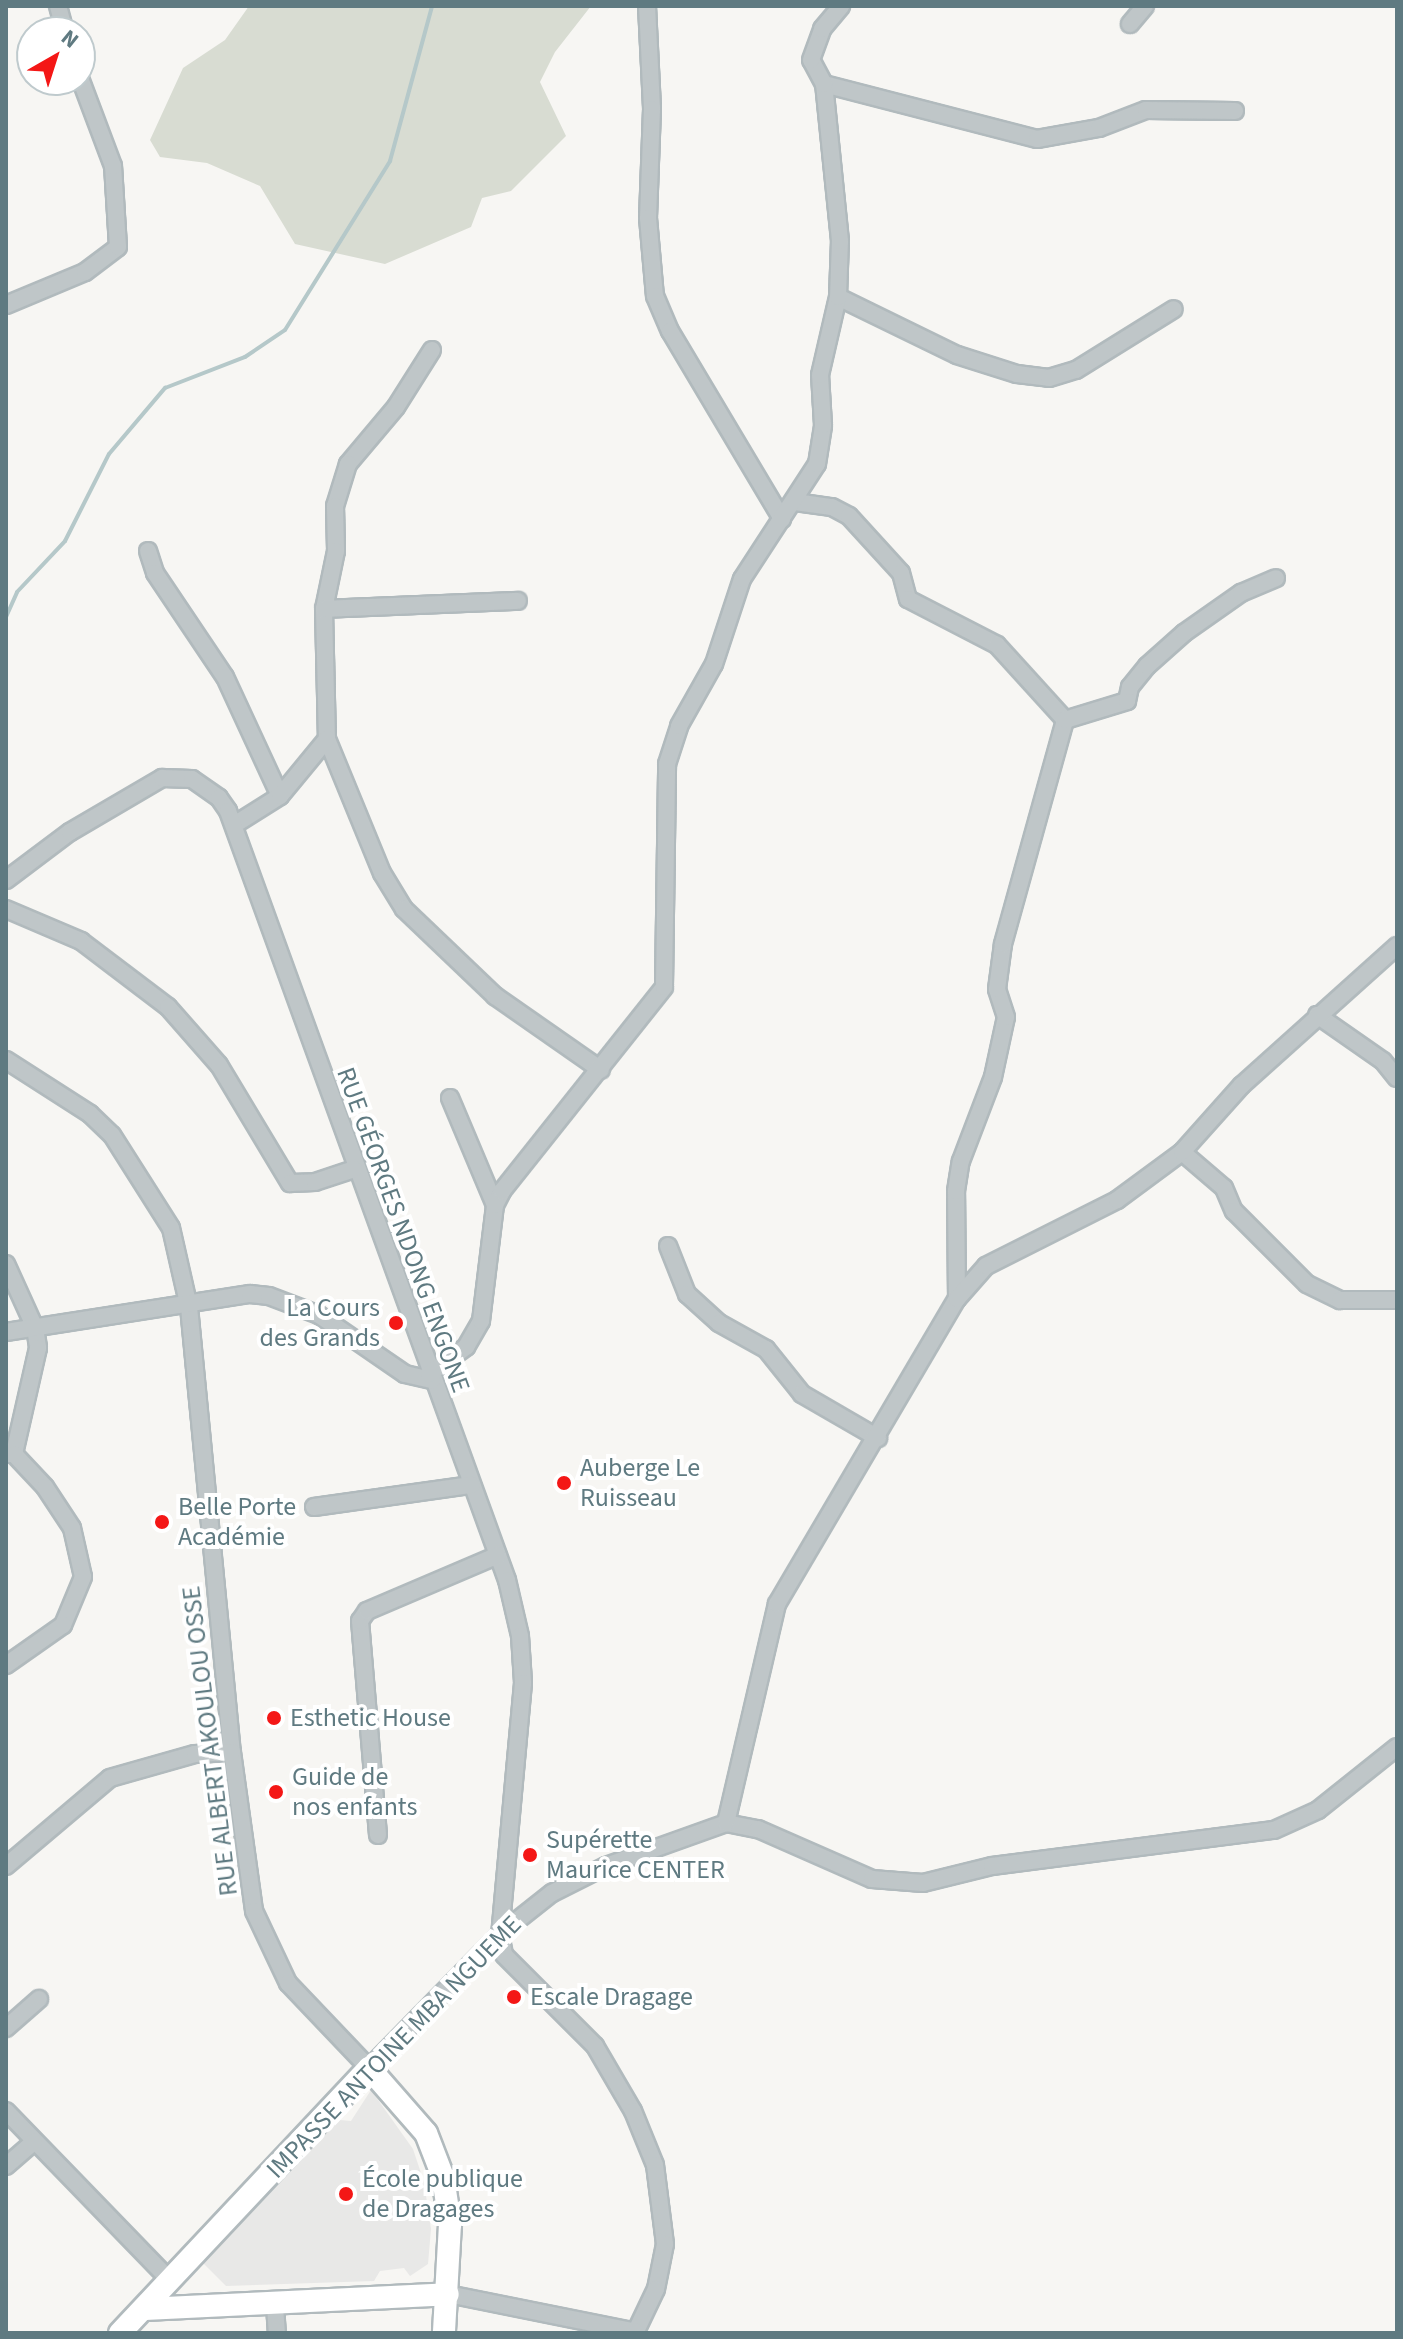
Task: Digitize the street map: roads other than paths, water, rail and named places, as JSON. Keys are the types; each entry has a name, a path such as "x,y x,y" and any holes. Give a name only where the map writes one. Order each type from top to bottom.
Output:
{"main road":[{"name":"IMPASSE ANTOINE MBA NGUEME","path":"120,2333 369,2068"},
{"path":"369,2068 409,2110 435,2152 449,2205 448,2294 444,2333"},
{"path":"145,2309 275,2306 448,2294"}],"street":[{"path":"647,6 652,109 648,218 655,296 670,331 782,519"},
{"path":"495,1205 664,987 667,764 684,716 714,664 742,579 817,464 823,425 820,375 838,297 840,241 824,84 811,60 822,29 841,6"},
{"path":"1130,24 1145,6"},
{"path":"824,84 1037,139 1099,128 1146,110 1235,111"},
{"path":"6,305 85,272 118,247 113,166 87,96"},
{"path":"838,297 957,355 1017,374 1049,378 1076,370 1174,309"},
{"path":"432,350 396,407 348,464 335,506 336,551 324,609 327,739 382,873 404,909 495,996 601,1070"},
{"path":"795,502 832,507 849,516 901,573 908,599 997,645 1065,720"},
{"path":"148,551 155,573 225,677 280,796"},
{"path":"957,1299 956,1204 961,1161 993,1077 1006,1017 997,989 1003,944 1065,720 1076,713 1102,713 1127,701 1130,687 1147,666 1184,633 1241,593 1276,578"},
{"path":"324,609 518,601"},
{"path":"234,825 280,796 327,739"},
{"name":"RUE GÉORGES NDONG ENGONE","path":"6,880 70,832 162,778 176,774 205,786 219,798 234,825 354,1169 498,1555 520,1636 523,1668 500,1934"},
{"path":"6,909 81,941 168,1007 219,1065 290,1183 315,1182 354,1169"},
{"path":"1397,946 1242,1085 1182,1152 1117,1200 986,1266 957,1299 878,1438 777,1604 726,1823 758,1829 857,1874 906,1885 992,1866 1274,1830 1318,1810 1397,1747"},
{"path":"1317,1015 1383,1061 1397,1078"},
{"name":"RUE ALBERT AKOULOU OSSE","path":"6,1060 90,1114 129,1156 171,1228 189,1307 232,1752 261,1934 288,1983 369,2068"},
{"path":"6,1332 189,1307 250,1294 293,1302 405,1374 430,1377 466,1347 481,1321 495,1205 450,1098"},
{"path":"1182,1152 1224,1188 1234,1211 1307,1284 1340,1300 1397,1300"},
{"path":"668,1246 687,1294 719,1323 766,1349 802,1394 878,1438"},
{"path":"6,1264 35,1328 34,1375 10,1454 72,1528 83,1577 63,1625 6,1665"},
{"path":"314,1507 471,1485"},
{"path":"378,1835 360,1621 367,1611 498,1555"},
{"path":"6,1866 110,1778 195,1754 232,1752"},
{"name":"IMPASSE ANTOINE MBA NGUEME","path":"369,2068 500,1934 567,1884 726,1823"},
{"path":"448,2294 636,2332 656,2289 665,2244 655,2165 633,2111 595,2046 554,2000 504,1955 500,1934"},
{"path":"6,2028 39,1999"},
{"path":"6,2111 171,2281"},
{"path":"6,2166 34,2142"},
{"path":"275,2306 277,2333"}],"waterway":[{"path":"6,617 17,592 65,541 109,454 165,388 245,357 285,330 390,161 432,6"}],"place":[{"name":"La Cours des Grands","path":"396,1323"},
{"name":"Auberge Le Ruisseau","path":"564,1483"},
{"name":"Belle Porte Académie","path":"162,1522"},
{"name":"Esthetic House","path":"274,1718"},
{"name":"Guide de nos enfants","path":"276,1792"},
{"name":"Supérette Maurice CENTER","path":"530,1855"},
{"name":"Escale Dragage","path":"514,1997"},
{"name":"École publique de Dragages","path":"346,2194"}]}
